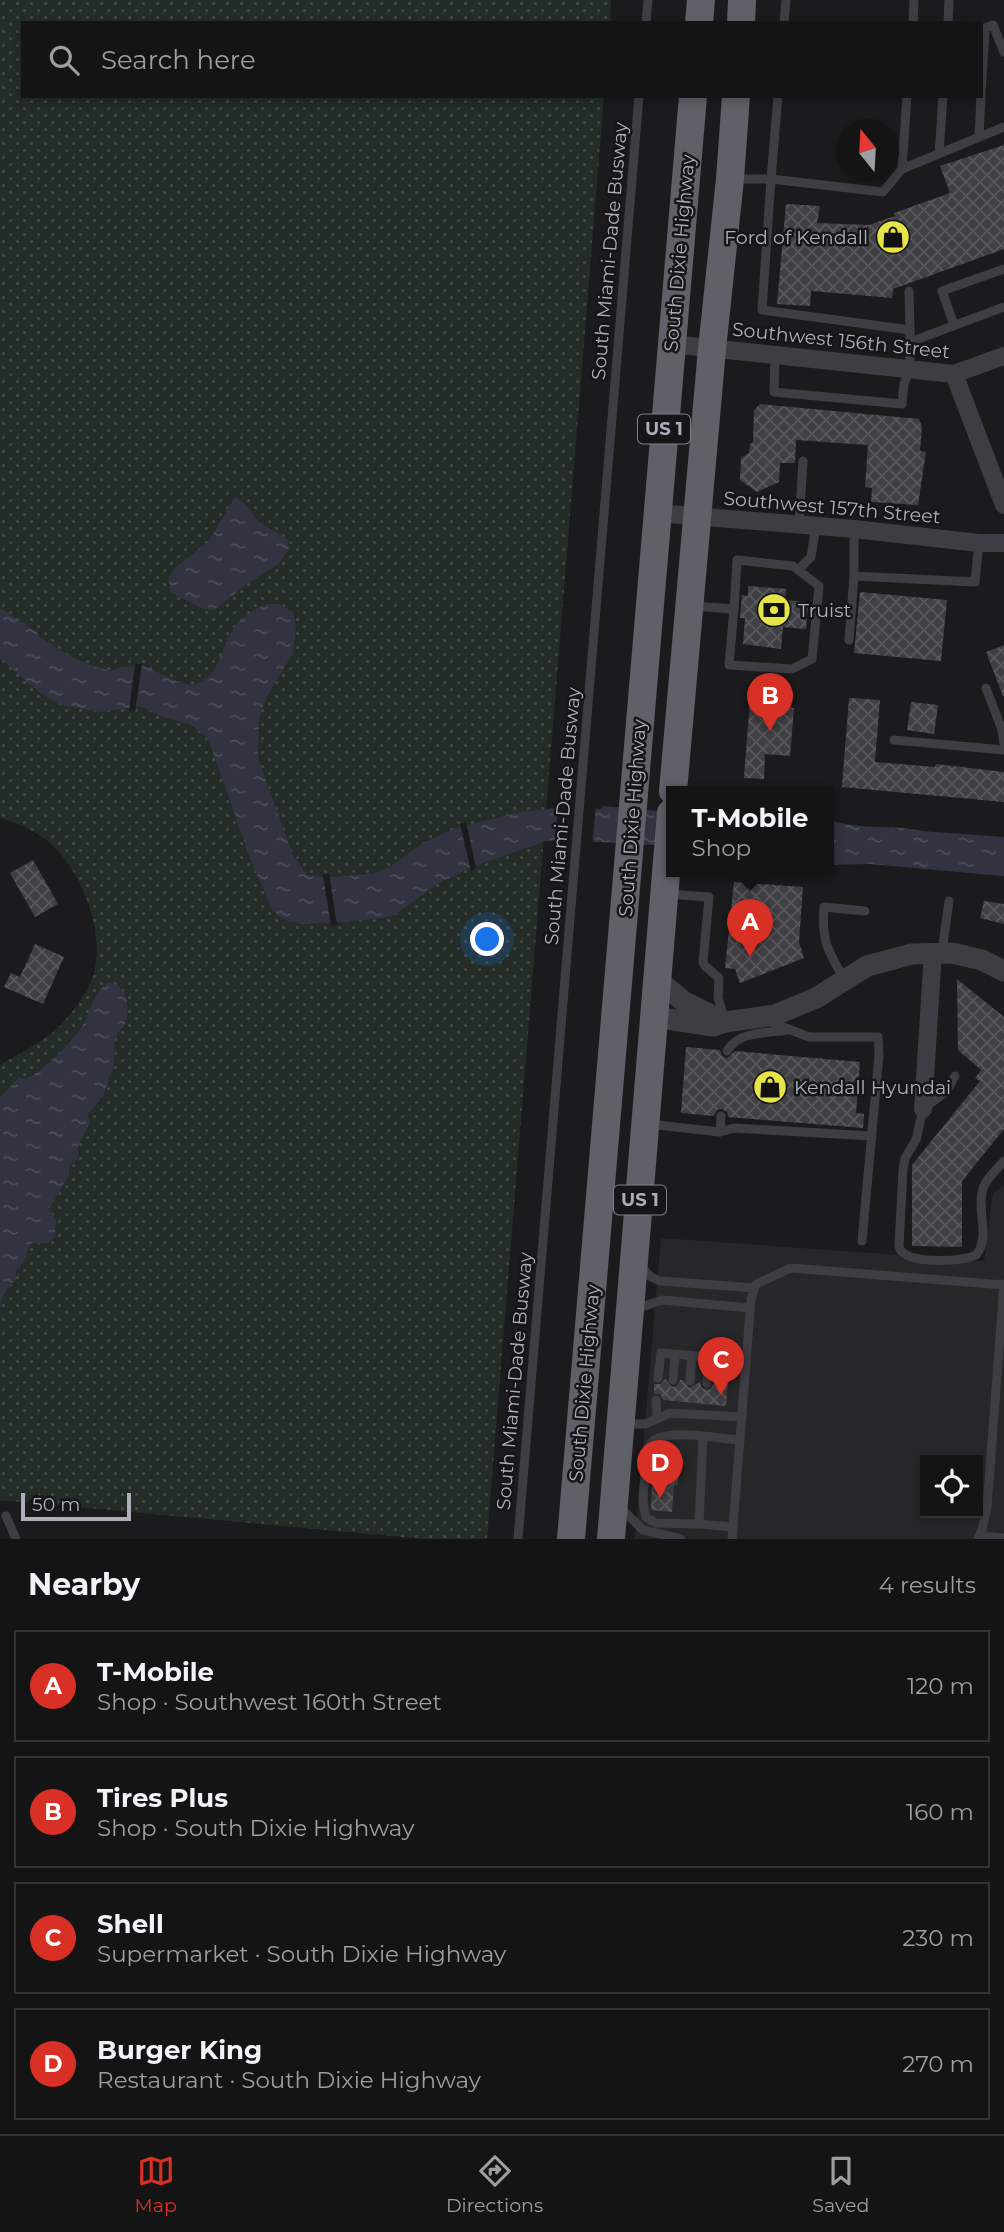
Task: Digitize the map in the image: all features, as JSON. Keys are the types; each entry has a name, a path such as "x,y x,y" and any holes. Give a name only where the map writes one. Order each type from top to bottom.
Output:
{"highway":[{"path":"699,21 701,0"},
{"path":"741,21 742,0"},
{"name":"South Dixie Highway","path":"571,1539 692,98"},
{"name":"South Dixie Highway","path":"673,786 736,98"},
{"name":"South Dixie Highway","path":"611,1539 666,877"},
{"path":"620,962 633,994 643,1008 655,1017"}],"street":[{"name":"Southwest 156th Street","path":"671,344 954,374 1004,356"},
{"path":"954,374 1004,505"},
{"name":"Southwest 157th Street","path":"657,513 854,529 979,543 1004,543"},
{"path":"655,1017 704,1026 760,1018 800,1006 867,966 891,958 937,952 982,960 1004,971"},
{"path":"923,1109 937,952"},
{"path":"657,979 683,1001 725,1022"}],"lane":[{"path":"646,21 648,0"},
{"path":"784,21 786,0"},
{"path":"913,21 914,0"},
{"path":"948,21 949,0"},
{"path":"983,62 985,28 993,25 1004,52"},
{"name":"South Miami-Dade Busway","path":"518,1539 639,98"},
{"path":"778,98 762,310 910,330"},
{"path":"902,169 907,98"},
{"path":"939,154 943,98"},
{"path":"979,137 981,98"},
{"path":"730,179 771,179 883,192 902,169 1004,127"},
{"path":"954,325 942,291 1004,269"},
{"path":"775,355 774,392 902,404 904,384 910,369 909,291"},
{"path":"910,342 1004,307"},
{"path":"798,570 811,557 803,461"},
{"path":"849,640 854,576 854,529"},
{"path":"854,576 975,582 979,543"},
{"path":"737,560 793,566 819,586 812,659 792,669 729,665 734,609 737,560"},
{"path":"690,606 734,609"},
{"path":"986,688 1002,730 1004,744"},
{"path":"894,740 1004,750"},
{"path":"665,894 709,897 703,962 705,967 719,978 718,998 725,1022"},
{"path":"937,952 949,901"},
{"path":"844,979 825,944 822,929 824,907 865,911"},
{"path":"760,1018 809,1037 878,1037 879,1055 862,1241"},
{"path":"727,1051 732,1042 740,1037 792,1030"},
{"path":"955,1076 946,1091 923,1109 916,1140 905,1158 899,1246 906,1256 960,1261 976,1255 983,1244 983,1189 1004,1161"},
{"path":"720,1132 722,1116"},
{"path":"646,1124 720,1132 734,1128 872,1136"},
{"path":"635,1259 653,1279 755,1288"},
{"path":"732,1539 746,1360 755,1288 756,1284 791,1268 1004,1285 987,1507 979,1537 1004,1538"},
{"path":"631,1311 662,1300 751,1308"},
{"path":"658,1378 661,1353 746,1360"},
{"path":"673,1380 675,1355"},
{"path":"690,1381 692,1356"},
{"path":"707,1383 709,1357"},
{"path":"656,1400 657,1417"},
{"path":"670,1413 671,1401"},
{"path":"688,1402 688,1414"},
{"path":"705,1415 706,1404"},
{"path":"621,1423 641,1425 670,1413 742,1417"},
{"path":"733,1527 656,1523 646,1517 642,1507 647,1451 652,1441 674,1434 740,1440"},
{"path":"699,1524 704,1437"},
{"path":"614,1501 643,1530 681,1539"},
{"path":"6,1516 16,1539"}],"shaded area":[{"path":"0,0 611,0 610,21 21,21 21,98 604,98 487,1539 424,1539 0,1500 0,1065 46,1038 67,1018 88,988 97,952 91,912 75,874 64,858 41,836 0,818"},
{"path":"1004,1185 1004,1539 635,1539 661,1238 984,1261 993,1193"}],"water":[{"path":"235,497 246,505 259,522 287,539 289,550 278,564 214,610 204,609 170,592 169,577 175,568 208,542"},
{"path":"268,604 280,604 293,613 296,628 293,653 266,698 259,718 258,758 292,853 307,875 330,878 376,873 423,843 456,828 521,812 555,808 601,809 603,806 666,812 666,846 545,841 443,880 393,916 304,924 291,922 278,916 273,910 253,866 206,737 192,725 161,716 140,706 101,712 61,705 40,693 0,658 0,608 55,647 91,665 111,671 142,666 185,684 199,683 207,678 216,666 233,629 253,611"},
{"path":"834,820 848,825 1004,837 1004,876 869,864 834,865"},
{"path":"107,983 114,984 123,992 128,1012 116,1039 112,1073 101,1097 87,1114 90,1123 78,1146 78,1159 69,1166 69,1175 49,1209 56,1220 55,1237 48,1243 32,1243 16,1271 16,1279 4,1292 0,1308 0,1098 19,1077 25,1079 32,1075 68,1045 86,1020 96,995"}],"pier":[{"path":"135,664 142,664 135,711 129,712"},
{"path":"558,805 596,805 592,846 555,844"},
{"path":"466,822 476,868 471,871 460,824"},
{"path":"329,874 337,925 331,926 323,875"}],"building":[{"name":"Ford of Kendall","path":"1004,145 1004,249 893,289 892,298 811,291 810,306 777,304 786,204 820,206 817,223 869,225 950,193 940,166"},
{"path":"760,404 919,419 922,427 920,451 926,452 918,505 871,502 872,488 865,487 868,445 796,440 795,463 780,463 779,482 757,492 740,480 741,458 749,453 750,444 753,442 754,410"},
{"name":"Truist","path":"748,586 786,589 785,600 808,602 806,629 783,627 781,649 743,644 745,618 740,618 742,595 748,596"},
{"path":"860,592 947,600 941,661 854,653"},
{"path":"1004,645 1004,696 1003,696 986,652"},
{"path":"849,698 880,700 875,762 935,767 936,764 1004,772 1004,802 842,787"},
{"path":"750,700 785,703 785,707 794,708 790,756 765,754 764,779 744,778"},
{"path":"911,702 938,705 934,734 907,730"},
{"path":"33,860 58,904 35,917 10,873"},
{"path":"734,882 803,887 799,942 804,958 740,983 735,969 725,968"},
{"path":"984,901 1004,904 1004,924 980,918"},
{"path":"35,944 64,957 43,1004 4,987 11,973 20,977"},
{"path":"957,979 1004,1017 1004,1129 962,1181 962,1247 912,1246 912,1165 980,1081 975,1078 981,1070 958,1050"},
{"name":"Kendall Hyundai","path":"686,1047 720,1050 722,1056 727,1058 735,1051 860,1062 856,1113 864,1114 863,1128 728,1117 727,1112 722,1109 717,1110 714,1116 681,1113"},
{"path":"665,1379 672,1387 677,1386 680,1380 689,1388 700,1382 701,1387 706,1390 711,1389 714,1383 728,1384 726,1406 663,1400 660,1394 654,1394 654,1384 661,1384"},
{"path":"653,1461 679,1463 678,1486 674,1485 672,1512 651,1510"}],"place":[{"name":"Ford of Kendall","path":"893,237"},
{"name":"Truist","path":"774,610"},
{"name":"Tires Plus","path":"770,731"},
{"name":"T-Mobile","path":"750,957"},
{"name":"Kendall Hyundai","path":"770,1087"},
{"name":"Shell","path":"721,1395"},
{"name":"Burger King","path":"660,1498"}]}
